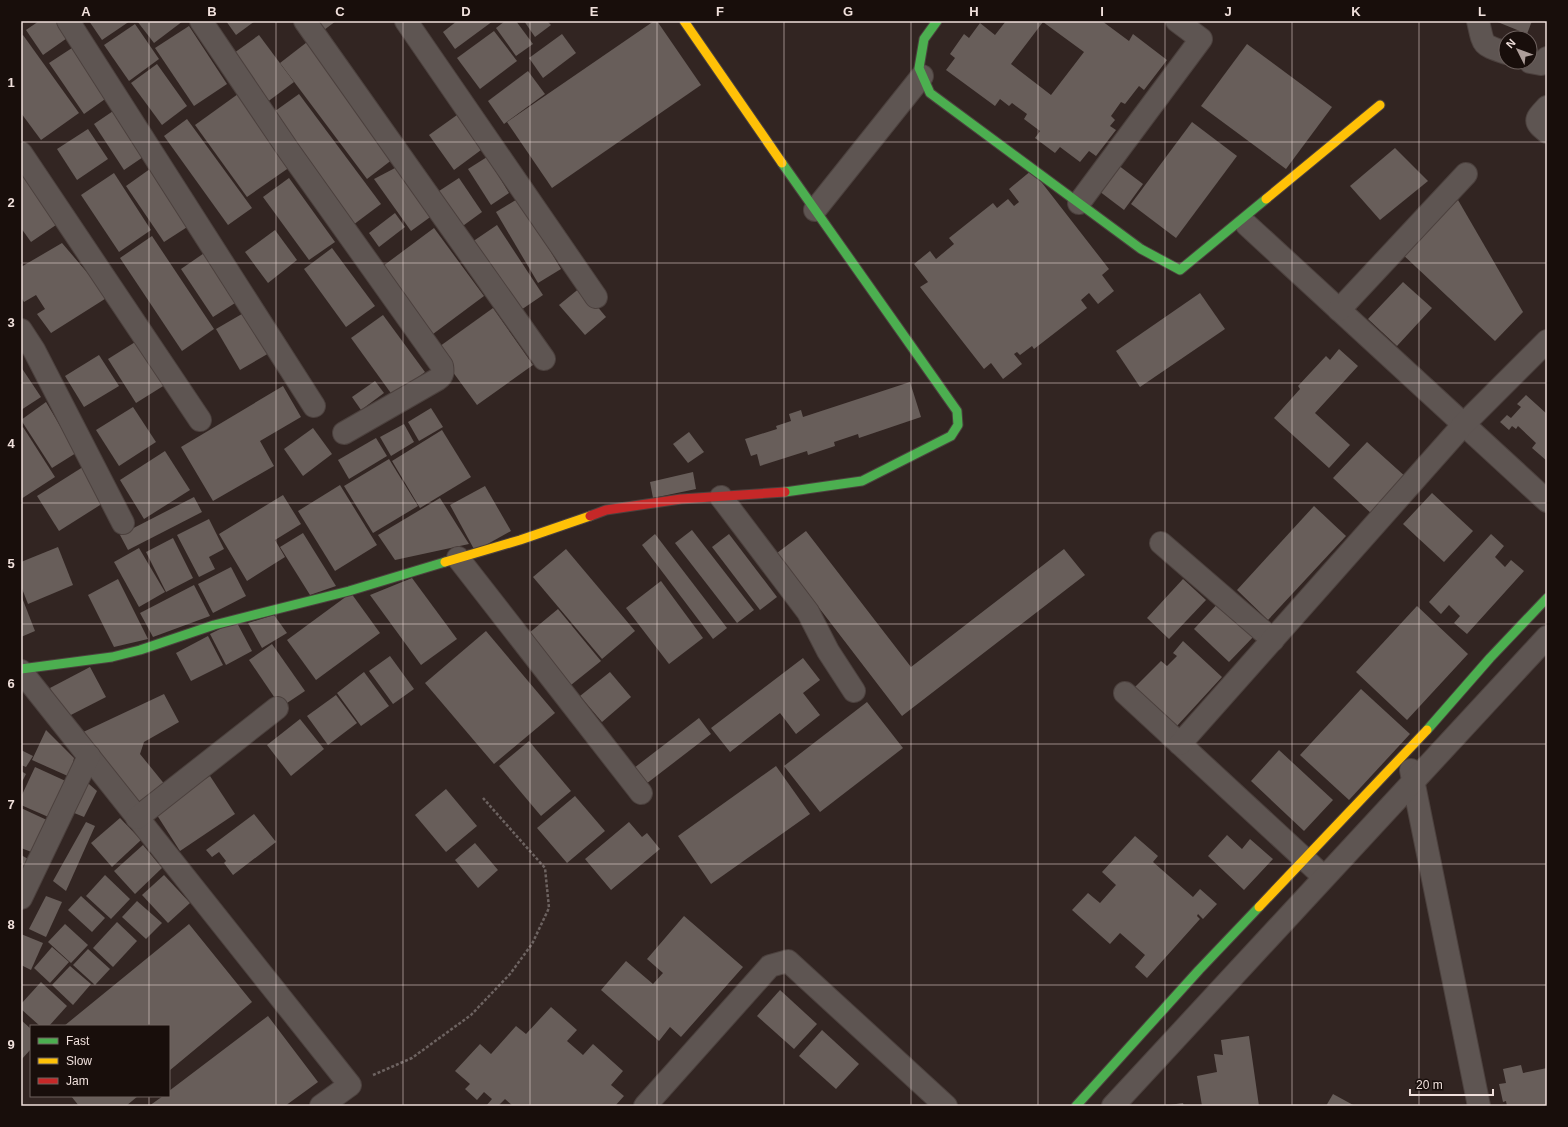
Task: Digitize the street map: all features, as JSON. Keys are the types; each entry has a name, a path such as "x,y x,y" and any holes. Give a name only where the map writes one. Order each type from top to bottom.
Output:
{"street":[{"path":"68,21 314,406"},
{"path":"201,21 289,151 442,366 442,376 438,379 344,433"},
{"path":"305,21 544,360"},
{"path":"406,21 596,297"},
{"path":"321,1106 350,1085 21,670 75,660 112,657 140,650 214,624 348,590 520,540 606,510 681,499 780,493 862,481 951,436 958,424 957,411 730,89 684,21"},
{"path":"937,21 924,39 919,68 930,94 1141,249 1180,270 1380,104"},
{"path":"1080,203 1201,39 1177,21"},
{"path":"1478,21 1484,43 1487,46 1498,50"},
{"path":"1538,63 1541,64 1547,58"},
{"path":"815,210 922,76"},
{"path":"1547,107 1537,118 1536,122 1547,132"},
{"path":"21,154 200,420"},
{"path":"1339,310 1466,174"},
{"path":"1247,225 1547,501"},
{"path":"21,330 34,350 123,523"},
{"path":"1180,744 1464,424 1547,341"},
{"path":"721,497 808,612 828,651 854,691"},
{"path":"1161,543 1272,640"},
{"path":"458,558 641,793"},
{"path":"1076,1106 1199,970 1304,858 1407,752 1490,658 1547,598"},
{"path":"1113,1106 1547,637"},
{"path":"1125,693 1324,877"},
{"path":"137,818 277,708"},
{"path":"1407,752 1479,1106"},
{"path":"21,898 89,756"},
{"path":"645,1106 770,966 788,961 946,1106"}],"path":[{"path":"350,1085 412,1058 471,1015 510,974 532,944 549,908 545,868 483,798"}],"building":[{"path":"39,21 60,21 70,36 43,55 26,30"},
{"path":"89,21 130,21 102,40"},
{"path":"137,21 183,21 154,43"},
{"path":"226,21 255,21 236,35"},
{"path":"317,21 336,21 324,30"},
{"path":"457,21 493,21 455,49 443,32"},
{"path":"505,21 516,21 533,44 516,56 496,28"},
{"path":"524,21 547,21 551,25 535,37"},
{"path":"654,21 657,21 701,85 552,188 507,122"},
{"path":"1006,21 1102,21 1129,41 1133,34 1167,60 1144,90 1139,86 1125,104 1121,102 1111,116 1115,120 1110,126 1116,130 1096,156 1089,151 1080,162 1060,147 1055,153 1035,138 1040,131 1024,119 1027,114 1012,103 1009,106 1000,99 995,106 946,70 955,58 950,54 964,34 969,38 980,23 995,35","holes":["1043,22 1084,52 1051,95 1011,64"]},
{"path":"1495,21 1532,21 1529,30 1517,30"},
{"path":"135,24 159,59 129,81 104,45"},
{"path":"189,26 227,84 194,106 155,48"},
{"path":"494,31 517,61 480,89 457,58"},
{"path":"562,34 576,53 543,78 529,58"},
{"path":"23,35 79,113 41,140 21,113 21,36"},
{"path":"259,35 294,82 266,103 234,53"},
{"path":"311,39 393,159 367,179 280,63"},
{"path":"1247,44 1332,107 1286,169 1201,106"},
{"path":"72,48 108,97 84,114 49,63"},
{"path":"157,64 187,106 162,125 131,83"},
{"path":"528,71 545,94 504,124 488,101"},
{"path":"238,94 290,167 247,197 195,125"},
{"path":"299,94 381,204 353,225 271,114"},
{"path":"119,107 149,153 124,170 94,124"},
{"path":"457,115 481,150 454,170 429,135"},
{"path":"187,119 252,208 228,225 164,136"},
{"path":"1192,122 1237,156 1176,238 1131,204"},
{"path":"88,129 108,159 77,180 57,149"},
{"path":"1395,148 1428,181 1380,220 1350,186"},
{"path":"487,157 509,193 491,205 468,169"},
{"path":"1114,162 1143,184 1124,210 1095,188"},
{"path":"157,164 195,222 164,242 126,186"},
{"path":"395,168 433,215 411,231 374,179"},
{"path":"1032,170 1109,269 1102,275 1114,291 1098,304 1089,293 1081,300 1087,308 1034,349 1032,346 1020,355 1017,352 1014,354 1022,364 1003,379 991,363 984,369 920,287 928,282 914,264 930,251 936,259 954,244 949,238 993,203 997,208 1008,199 1014,206 1019,202 1009,189"},
{"path":"114,173 151,230 119,252 81,195"},
{"path":"25,174 56,225 31,242 21,228 21,176"},
{"path":"289,178 335,242 309,260 263,197"},
{"path":"459,178 482,212 460,228 436,193"},
{"path":"519,198 561,269 538,283 496,212"},
{"path":"1458,200 1523,312 1495,341 1400,252"},
{"path":"395,213 405,227 379,247 369,233"},
{"path":"497,225 543,295 518,312 472,242"},
{"path":"434,228 484,296 429,337 379,269"},
{"path":"275,230 297,260 268,283 245,252"},
{"path":"152,236 214,329 182,351 120,258"},
{"path":"62,243 108,297 51,333 37,314 45,309 36,295 24,302 21,297 21,267"},
{"path":"332,248 375,306 346,327 304,269"},
{"path":"210,249 243,298 213,317 181,269"},
{"path":"1403,282 1432,308 1397,346 1368,319"},
{"path":"581,287 606,317 585,335 559,305"},
{"path":"1200,293 1225,329 1140,387 1116,351"},
{"path":"493,308 533,365 477,405 436,349"},
{"path":"247,311 271,352 240,370 216,329"},
{"path":"383,315 425,372 393,396 351,338"},
{"path":"140,339 168,383 136,403 108,359"},
{"path":"1339,349 1358,366 1315,413 1350,445 1329,468 1274,418 1300,389 1298,386 1326,356 1330,360"},
{"path":"99,355 119,386 84,407 65,376"},
{"path":"21,367 41,397 21,410"},
{"path":"375,381 384,393 361,410 352,397"},
{"path":"910,382 921,417 859,438 858,434 834,442 835,446 808,455 807,451 760,466 757,454 751,456 745,439 777,429 776,426 791,421 789,414 801,410 803,417"},
{"path":"283,386 301,417 260,441 274,466 213,501 181,447"},
{"path":"1526,395 1547,414 1547,461 1532,448 1536,443 1518,426 1516,429 1512,426 1509,430 1500,422 1507,415 1511,418 1521,407 1517,404"},
{"path":"46,402 76,453 52,468 21,420"},
{"path":"133,407 156,442 119,466 96,430"},
{"path":"431,408 443,427 419,441 408,422"},
{"path":"404,424 414,442 391,456 380,437"},
{"path":"23,427 55,477 21,499 21,429"},
{"path":"313,428 332,454 303,476 284,449"},
{"path":"442,430 471,477 420,508 392,461"},
{"path":"689,432 704,452 688,463 673,444"},
{"path":"376,438 387,456 349,479 338,460"},
{"path":"1367,442 1407,478 1373,515 1333,478"},
{"path":"165,451 190,490 144,519 120,480"},
{"path":"389,459 418,506 373,533 344,486"},
{"path":"86,465 108,500 59,531 37,496"},
{"path":"693,472 696,489 653,498 650,482"},
{"path":"340,485 377,545 335,571 298,511"},
{"path":"485,486 511,531 475,551 450,505"},
{"path":"1432,493 1473,531 1444,562 1403,524"},
{"path":"283,495 301,524 275,540 285,557 247,581 219,534"},
{"path":"194,497 202,512 128,550 120,535"},
{"path":"440,498 469,544 395,560 378,535"},
{"path":"1314,506 1346,536 1268,620 1237,590"},
{"path":"209,519 224,549 209,557 215,569 199,577 177,535"},
{"path":"692,530 754,610 737,623 675,543"},
{"path":"806,531 911,667 1064,549 1085,575 902,716 777,553"},
{"path":"303,533 336,586 310,595 280,547"},
{"path":"655,534 727,628 713,639 642,545"},
{"path":"729,534 777,597 760,610 712,547"},
{"path":"1491,534 1504,546 1495,557 1505,567 1511,560 1524,571 1467,634 1454,623 1460,616 1449,605 1441,614 1429,602"},
{"path":"173,538 193,578 166,592 146,552"},
{"path":"58,547 73,585 28,604 21,586 21,562"},
{"path":"139,548 165,592 139,607 114,562"},
{"path":"566,549 635,631 602,659 533,577"},
{"path":"231,567 246,596 213,613 198,584"},
{"path":"412,578 457,639 421,665 370,595"},
{"path":"118,579 148,639 114,647 88,595"},
{"path":"1183,579 1206,600 1169,639 1147,618"},
{"path":"661,581 703,638 669,664 626,608"},
{"path":"194,585 210,616 153,637 140,613"},
{"path":"351,593 380,633 316,680 287,640"},
{"path":"21,595 35,631 21,637"},
{"path":"1221,600 1257,633 1229,662 1194,629"},
{"path":"1417,606 1468,654 1407,720 1356,672"},
{"path":"558,609 601,661 566,689 523,638"},
{"path":"274,615 287,633 262,648 248,623"},
{"path":"236,621 252,651 226,665 210,634"},
{"path":"486,631 555,713 494,764 425,683"},
{"path":"208,636 223,665 191,681 176,653"},
{"path":"1183,641 1222,677 1176,727 1134,688 1161,661 1167,666 1177,656 1173,653"},
{"path":"272,644 305,691 281,707 249,660"},
{"path":"390,656 414,689 393,704 369,671"},
{"path":"803,658 820,680 803,693 820,715 796,734 780,713 730,752 711,728"},
{"path":"90,667 106,697 65,718 50,688"},
{"path":"364,672 389,706 361,726 337,693"},
{"path":"610,672 631,697 602,722 580,696"},
{"path":"1361,689 1410,734 1349,800 1300,755"},
{"path":"164,694 179,722 144,742 140,754 166,786 139,805 79,734"},
{"path":"336,695 357,723 328,745 307,716"},
{"path":"867,702 903,748 820,812 784,766"},
{"path":"699,718 711,734 646,784 634,768"},
{"path":"300,719 324,749 291,776 267,745"},
{"path":"46,730 74,758 70,777 32,760"},
{"path":"529,741 571,791 541,816 499,766"},
{"path":"21,750 33,756 26,767 21,765"},
{"path":"1279,750 1333,800 1304,831 1251,781"},
{"path":"776,766 810,814 711,884 678,836"},
{"path":"35,767 70,783 53,819 21,805 21,797"},
{"path":"21,771 26,774 21,784"},
{"path":"210,776 235,814 180,851 155,812"},
{"path":"82,778 97,791 84,817 67,810"},
{"path":"446,789 477,826 446,852 415,815"},
{"path":"575,796 605,831 567,863 537,828"},
{"path":"21,808 49,821 34,853 21,848"},
{"path":"254,814 276,842 233,875 224,863 226,861 219,852 212,857 206,850"},
{"path":"120,818 141,840 112,867 91,843"},
{"path":"86,822 95,826 66,891 53,881"},
{"path":"629,822 642,837 647,833 660,849 611,890 585,859"},
{"path":"1227,835 1242,849 1250,839 1273,859 1244,890 1208,856"},
{"path":"1135,836 1158,856 1153,862 1193,897 1200,889 1217,904 1203,919 1198,914 1197,916 1200,919 1147,978 1135,967 1145,955 1120,933 1110,944 1072,910 1088,893 1100,903 1116,885 1102,872"},
{"path":"475,843 498,870 478,888 455,860"},
{"path":"143,845 162,868 135,894 114,871"},
{"path":"21,855 30,860 21,880"},
{"path":"105,875 130,899 111,919 86,896"},
{"path":"164,875 190,903 168,923 142,895"},
{"path":"46,896 62,902 46,937 29,929"},
{"path":"81,896 105,918 92,932 68,910"},
{"path":"137,901 162,923 146,939 122,917"},
{"path":"684,916 743,967 681,1037 670,1027 659,1041 601,990 626,961 653,984 663,973 647,959"},
{"path":"117,922 137,941 113,967 93,948"},
{"path":"65,924 88,945 71,963 48,942"},
{"path":"189,924 252,1002 170,1070 170,1025 65,1025"},
{"path":"21,934 43,943 31,970 21,965"},
{"path":"52,947 69,962 50,983 34,968"},
{"path":"88,949 110,969 95,985 73,965"},
{"path":"70,966 91,984 73,1005 52,985"},
{"path":"41,982 67,1006 50,1025 39,1025 21,1009 21,1004"},
{"path":"780,990 817,1024 794,1049 757,1016"},
{"path":"551,1007 577,1030 567,1041 583,1055 593,1044 623,1071 611,1085 624,1096 615,1106 513,1106 505,1099 498,1106 486,1106 492,1099 484,1092 477,1100 465,1089 470,1084 455,1071 480,1044 491,1054 516,1026 526,1034"},
{"path":"268,1016 318,1082 285,1106 149,1106 162,1097 170,1097 170,1090"},
{"path":"21,1020 30,1028 30,1050 21,1060"},
{"path":"822,1030 859,1064 836,1089 799,1056"},
{"path":"1249,1036 1259,1106 1202,1106 1197,1076 1217,1072 1214,1054 1223,1055 1221,1040"},
{"path":"1521,1065 1523,1073 1547,1068 1547,1106 1507,1106 1506,1101 1503,1102 1499,1084 1506,1083 1503,1069"},
{"path":"1333,1094 1355,1106 1326,1106"},
{"path":"72,1097 137,1097 126,1106 79,1106"},
{"path":"1183,1103 1184,1106 1169,1106 1169,1105"}],"traffic: fast":[{"path":"937,21 924,39 919,68 930,93 1141,249 1180,270 1266,199"},
{"path":"782,163 957,411 958,425 951,436 862,481 785,492"},
{"path":"21,669 112,657 140,650 214,625 349,591 445,562"},
{"path":"1427,730 1490,658 1547,598"},
{"path":"1076,1106 1199,970 1259,907"}],"traffic: slow":[{"path":"684,21 782,163"},
{"path":"1266,199 1380,105"},
{"path":"445,562 520,540 590,516"},
{"path":"1259,907 1427,730"}],"traffic: jam":[{"path":"590,516 606,510 681,499 785,492"}]}
